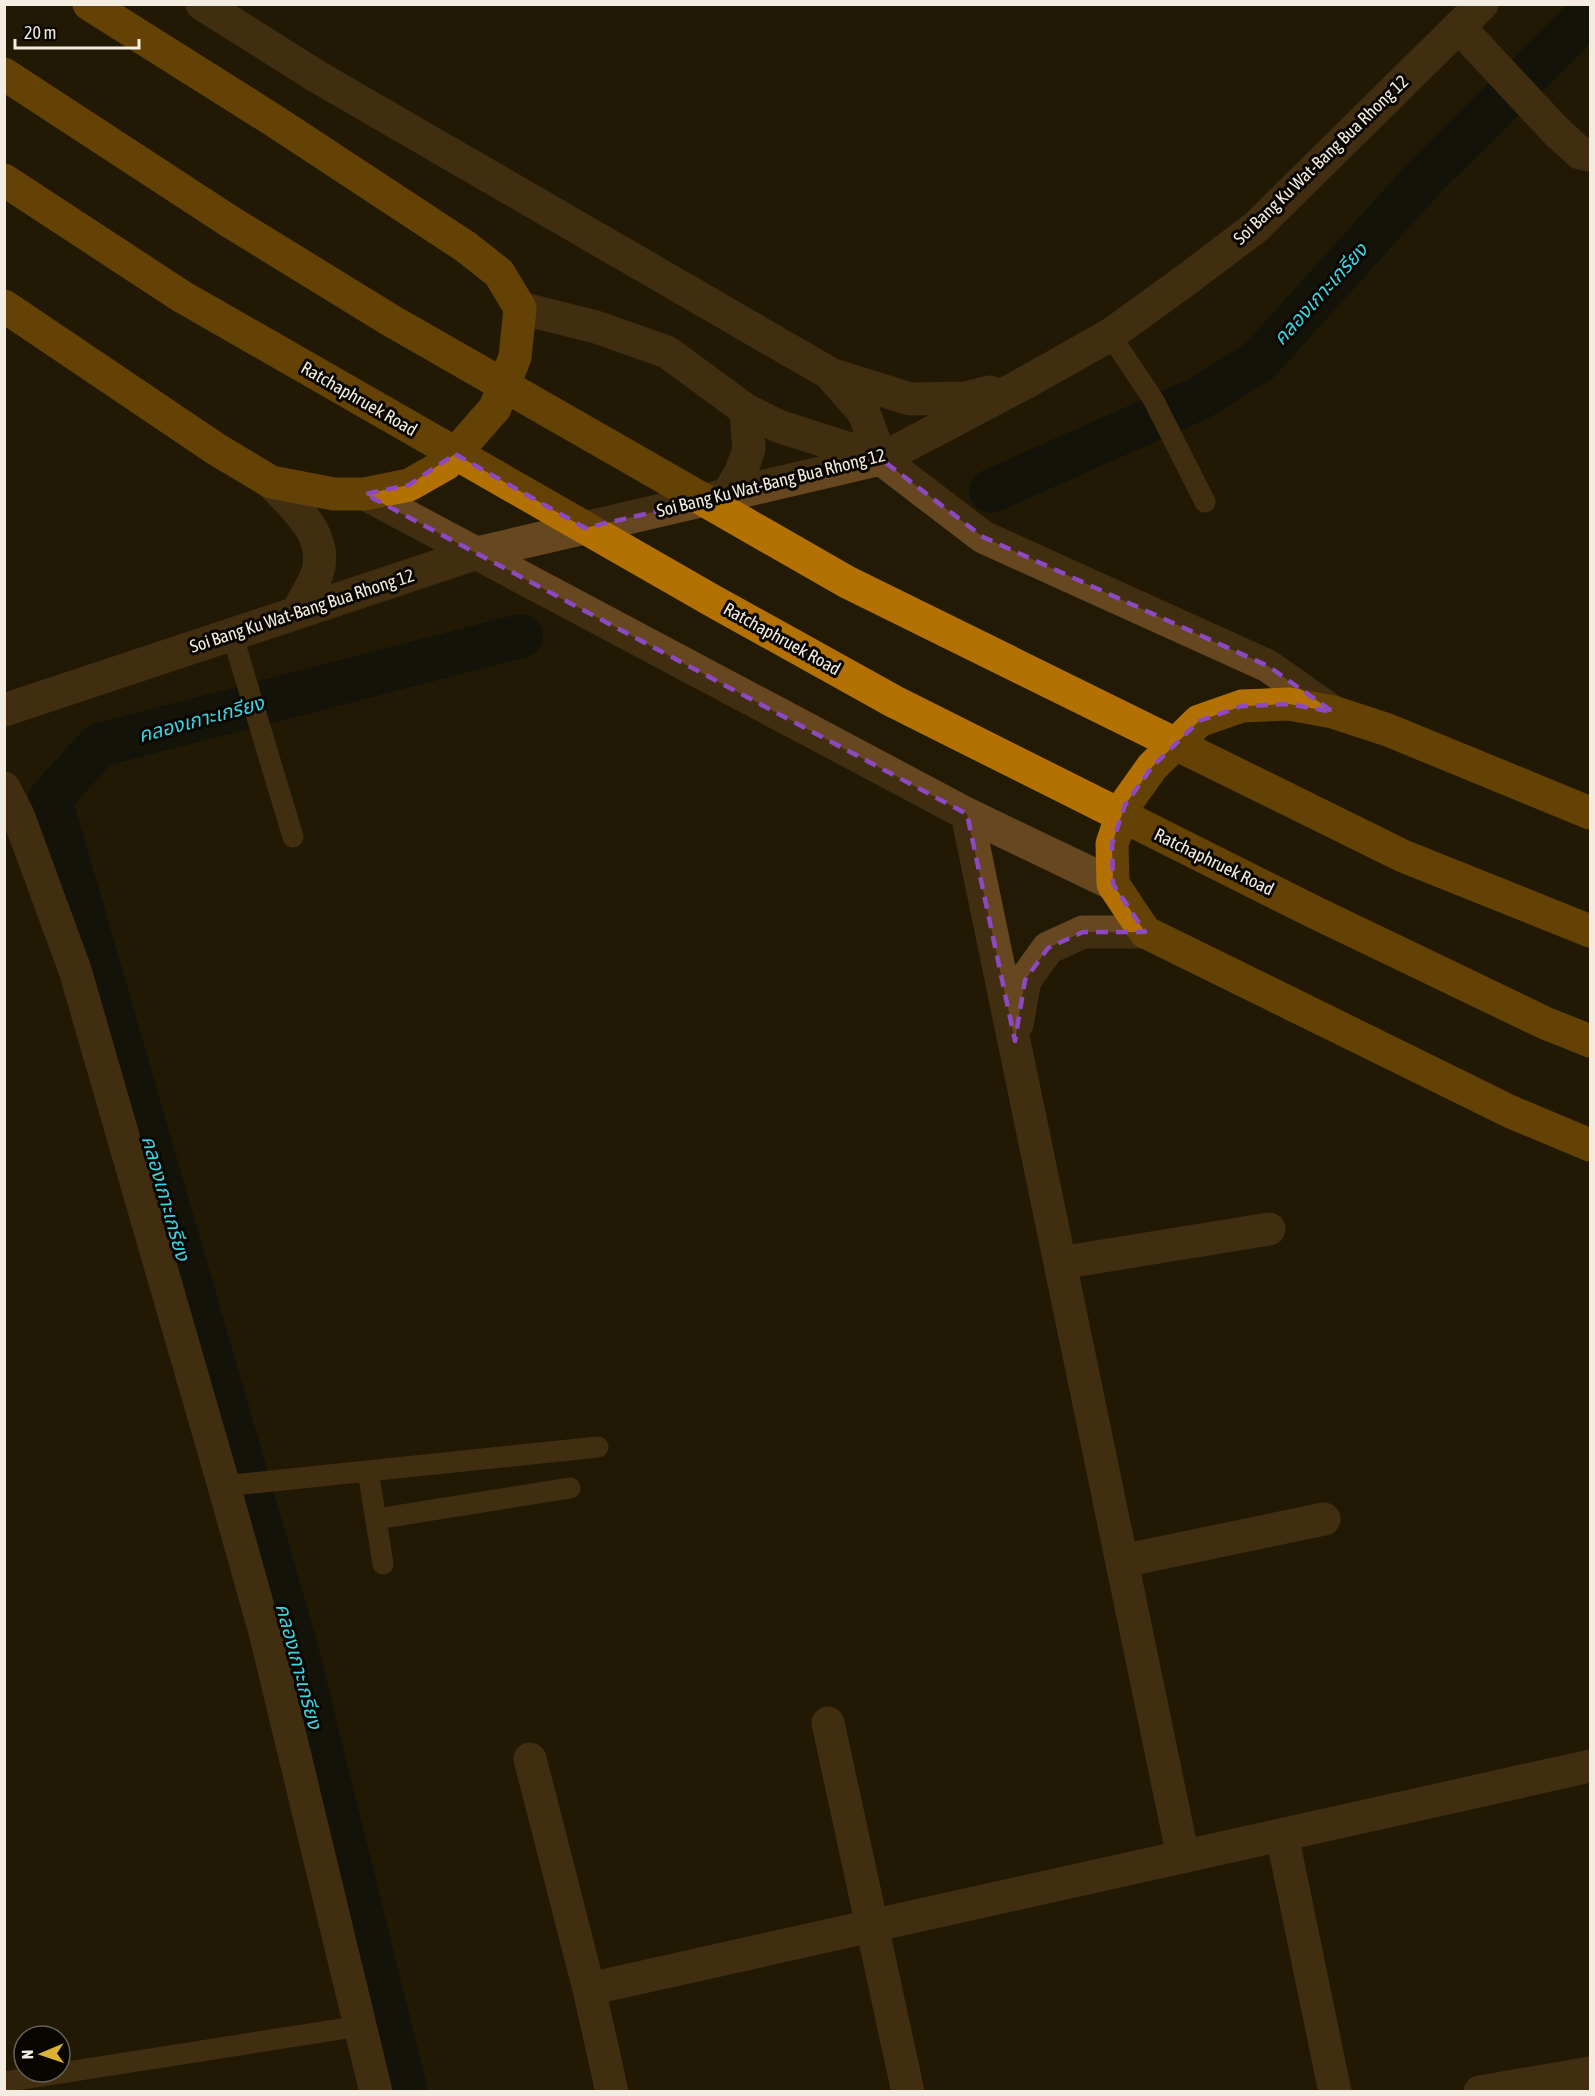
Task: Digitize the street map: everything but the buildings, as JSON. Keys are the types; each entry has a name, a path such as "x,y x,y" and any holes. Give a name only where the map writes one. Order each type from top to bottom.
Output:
{"main road":[{"path":"4,306 216,448 271,482 334,494 365,494 408,486 446,464 495,408 515,357 520,308 499,273 466,247 89,4"},
{"path":"4,74 229,222 390,320 847,582 1403,855 1590,931"},
{"name":"Ratchaphruek Road","path":"4,180 181,296 892,701 1303,906 1545,1023 1590,1041"},
{"path":"1590,813 1388,730 1333,712 1288,704 1242,706 1199,722 1152,767 1125,805 1112,844 1113,884 1145,932 1511,1112 1590,1145"}],"street":[{"path":"202,4 316,76 829,373 909,399 966,398 1023,384"},
{"name":"Soi Bang Ku Wat-Bang Bua Rhong 12","path":"4,710 236,648 297,612 477,553 881,459 1110,335 1190,277 1256,227 1469,39 1482,4"},
{"path":"1469,39 1556,131 1580,153 1590,155"},
{"path":"520,308 596,327 667,352 746,411 778,426 881,459 982,537 1268,666 1333,712"},
{"path":"829,373 864,413 881,459"},
{"path":"727,495 741,472 749,449 746,411"},
{"path":"271,482 307,521 319,546 317,573 297,612"},
{"path":"365,494 967,814 1113,884"},
{"path":"4,788 18,815 75,970 230,1486 376,2091"},
{"path":"967,814 1184,1857"},
{"path":"1015,1041 1025,980 1048,948 1083,932 1145,932"},
{"path":"1060,1263 1269,1229"},
{"path":"1122,1561 1324,1519"},
{"path":"828,1724 908,2091"},
{"path":"530,1759 589,1989 612,2091"},
{"path":"589,1989 1590,1766"},
{"path":"1282,1835 1335,2091"},
{"path":"1480,2091 1590,2073"}],"lane":[{"path":"1110,335 1153,399 1205,502"},
{"path":"236,648 293,837"},
{"path":"230,1486 598,1447"},
{"path":"368,1471 383,1564"},
{"path":"376,1519 570,1488"},
{"path":"4,2082 360,2026"}],"highlighted area":[{"path":"455,454 585,528 881,459 983,537 1268,666 1333,712 1289,704 1242,706 1199,721 1152,767 1125,805 1112,844 1113,884 1145,932 1083,932 1048,948 1025,980 1015,1041 967,814 365,494 409,485"}],"waterway":[{"name":"คลองเกาะเกรียง","path":"991,491 1198,399 1259,361 1426,176 1590,13"},
{"name":"คลองเกาะเกรียง","path":"406,2092 295,1644 50,799 99,745 521,636"}]}
